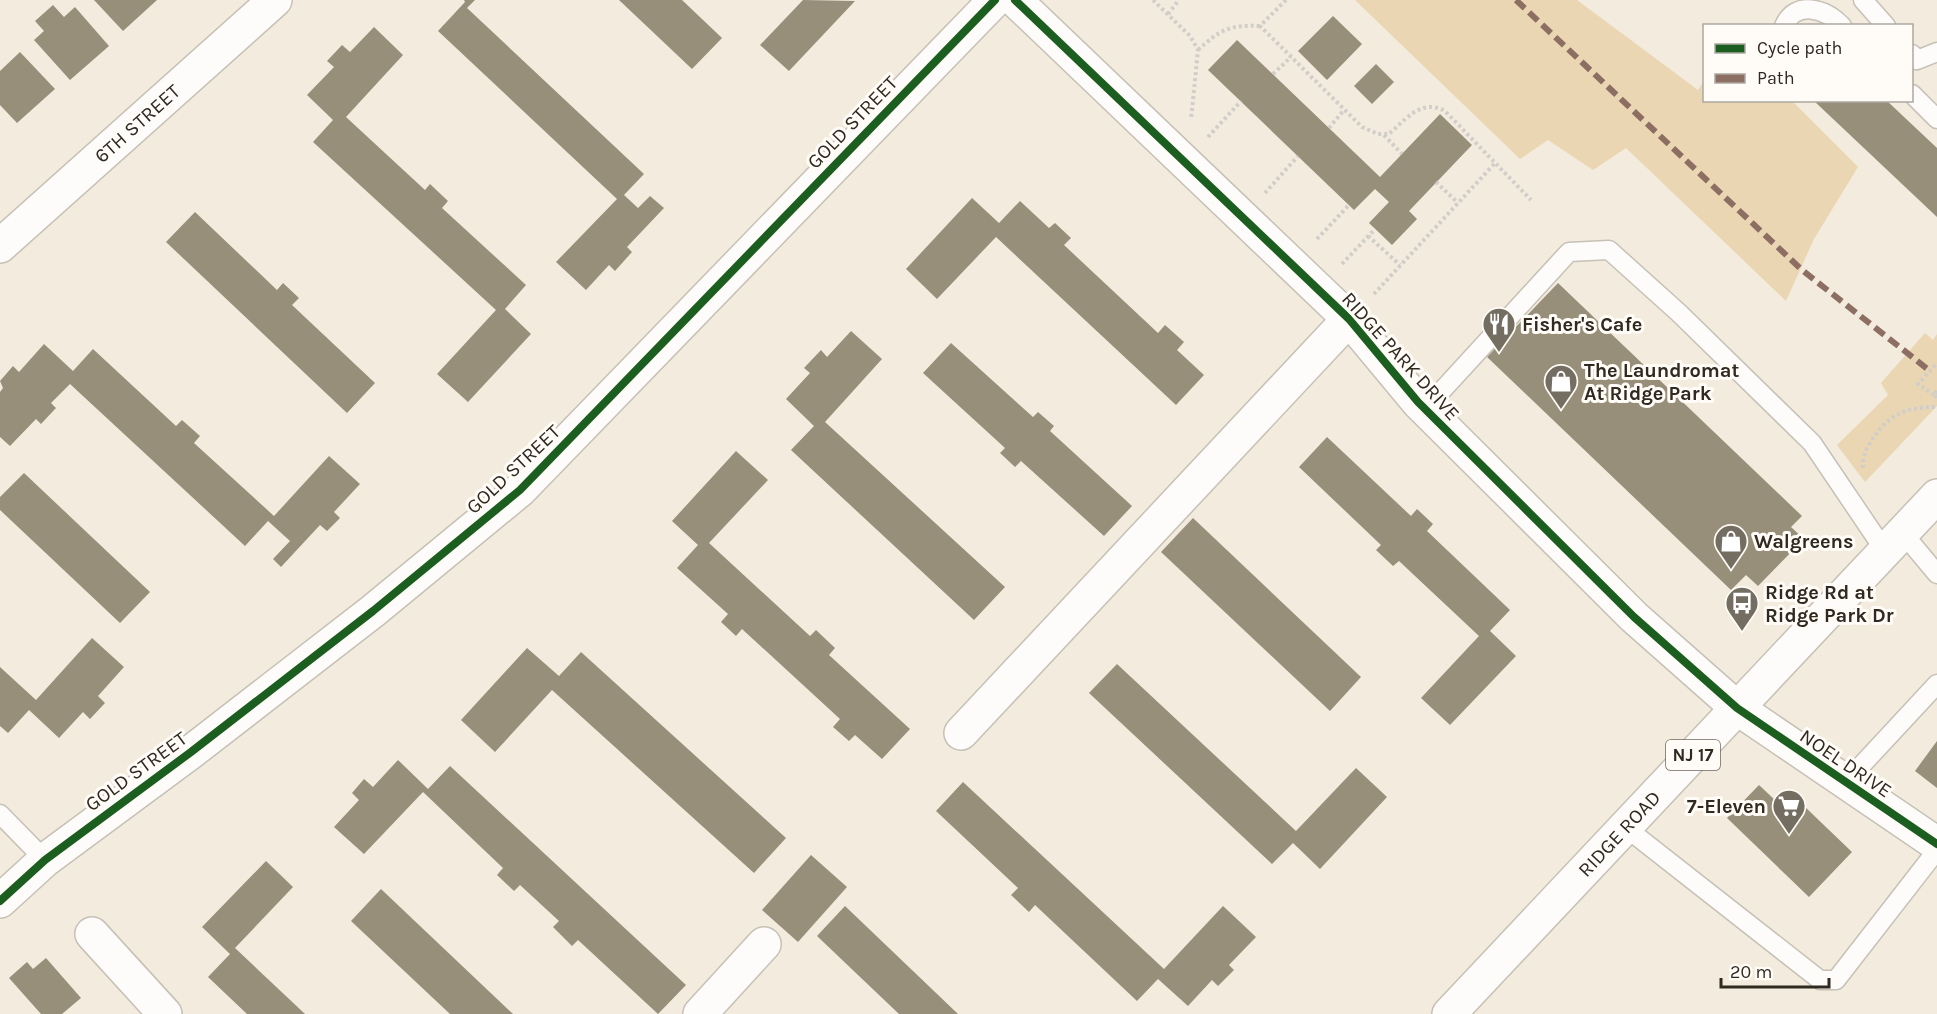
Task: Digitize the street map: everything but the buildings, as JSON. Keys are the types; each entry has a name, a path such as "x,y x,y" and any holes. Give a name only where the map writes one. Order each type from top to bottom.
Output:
{"street":[{"name":"6TH STREET","path":"0,246 274,0"},
{"name":"GOLD STREET","path":"0,901 45,860 191,752 373,611 520,490 995,0"},
{"name":"RIDGE PARK DRIVE","path":"1015,0 1355,326 1425,409 1634,617 1737,708"},
{"path":"961,733 1355,326"},
{"name":"RIDGE ROAD","path":"1449,1014 1937,496"},
{"name":"NOEL DRIVE","path":"1737,708 1937,844"},
{"path":"92,934 165,1014"},
{"path":"700,1014 764,944"}],"lane":[{"path":"1863,0 1884,24"},
{"path":"1785,24 1798,7 1809,4 1819,6 1840,24"},
{"path":"1913,56 1917,60 1937,52"},
{"path":"1913,96 1937,119"},
{"path":"1425,409 1569,252 1609,250 1678,313 1812,443 1893,542 1937,574"},
{"path":"1845,783 1937,684"},
{"path":"0,814 45,860"},
{"path":"1625,827 1820,980 1836,980 1937,850"}],"path":[{"path":"1153,0 1190,36 1198,50 1191,126"},
{"path":"1168,14 1179,0"},
{"path":"1260,27 1286,0"},
{"path":"1198,50 1214,35 1234,26 1260,27 1362,127 1383,134 1389,134 1416,110 1438,107 1496,162 1531,200"},
{"path":"1273,74 1291,57"},
{"path":"1203,142 1241,101"},
{"path":"1329,128 1345,110"},
{"path":"1383,134 1402,154"},
{"path":"1264,194 1298,156"},
{"path":"1355,326 1371,298 1496,162"},
{"path":"1436,182 1458,203"},
{"path":"1256,186 1269,198"},
{"path":"1317,239 1349,205"},
{"path":"1341,265 1375,229"},
{"path":"1312,234 1324,246"},
{"path":"1368,236 1400,266"},
{"path":"1336,259 1348,273"},
{"path":"1937,363 1918,384 1935,397 1937,391"},
{"path":"1863,474 1862,465 1866,447 1883,423 1910,408 1937,407"}],"shaded area":[{"path":"1355,0 1577,0 1698,90 1703,82 1703,102 1793,102 1858,167 1814,239 1786,301 1626,148 1593,170 1548,140 1520,159"},
{"path":"1925,333 1933,340 1937,334 1937,406 1865,482 1837,445 1888,395 1881,383"}],"marked path":[{"path":"1516,0 1802,270 1930,371"}],"cycle path":[{"path":"0,901 45,860 191,752 373,611 520,490 995,0"},
{"path":"1015,0 1349,319 1418,402 1634,617 1737,708 1937,844"}],"place":[{"name":"Fisher's Cafe","path":"1499,353"},
{"name":"The Laundromat At Ridge Park","path":"1561,410"},
{"name":"Walgreens","path":"1731,570"},
{"name":"Ridge Rd at Ridge Park Dr","path":"1742,632"},
{"name":"7-Eleven","path":"1789,835"}]}
